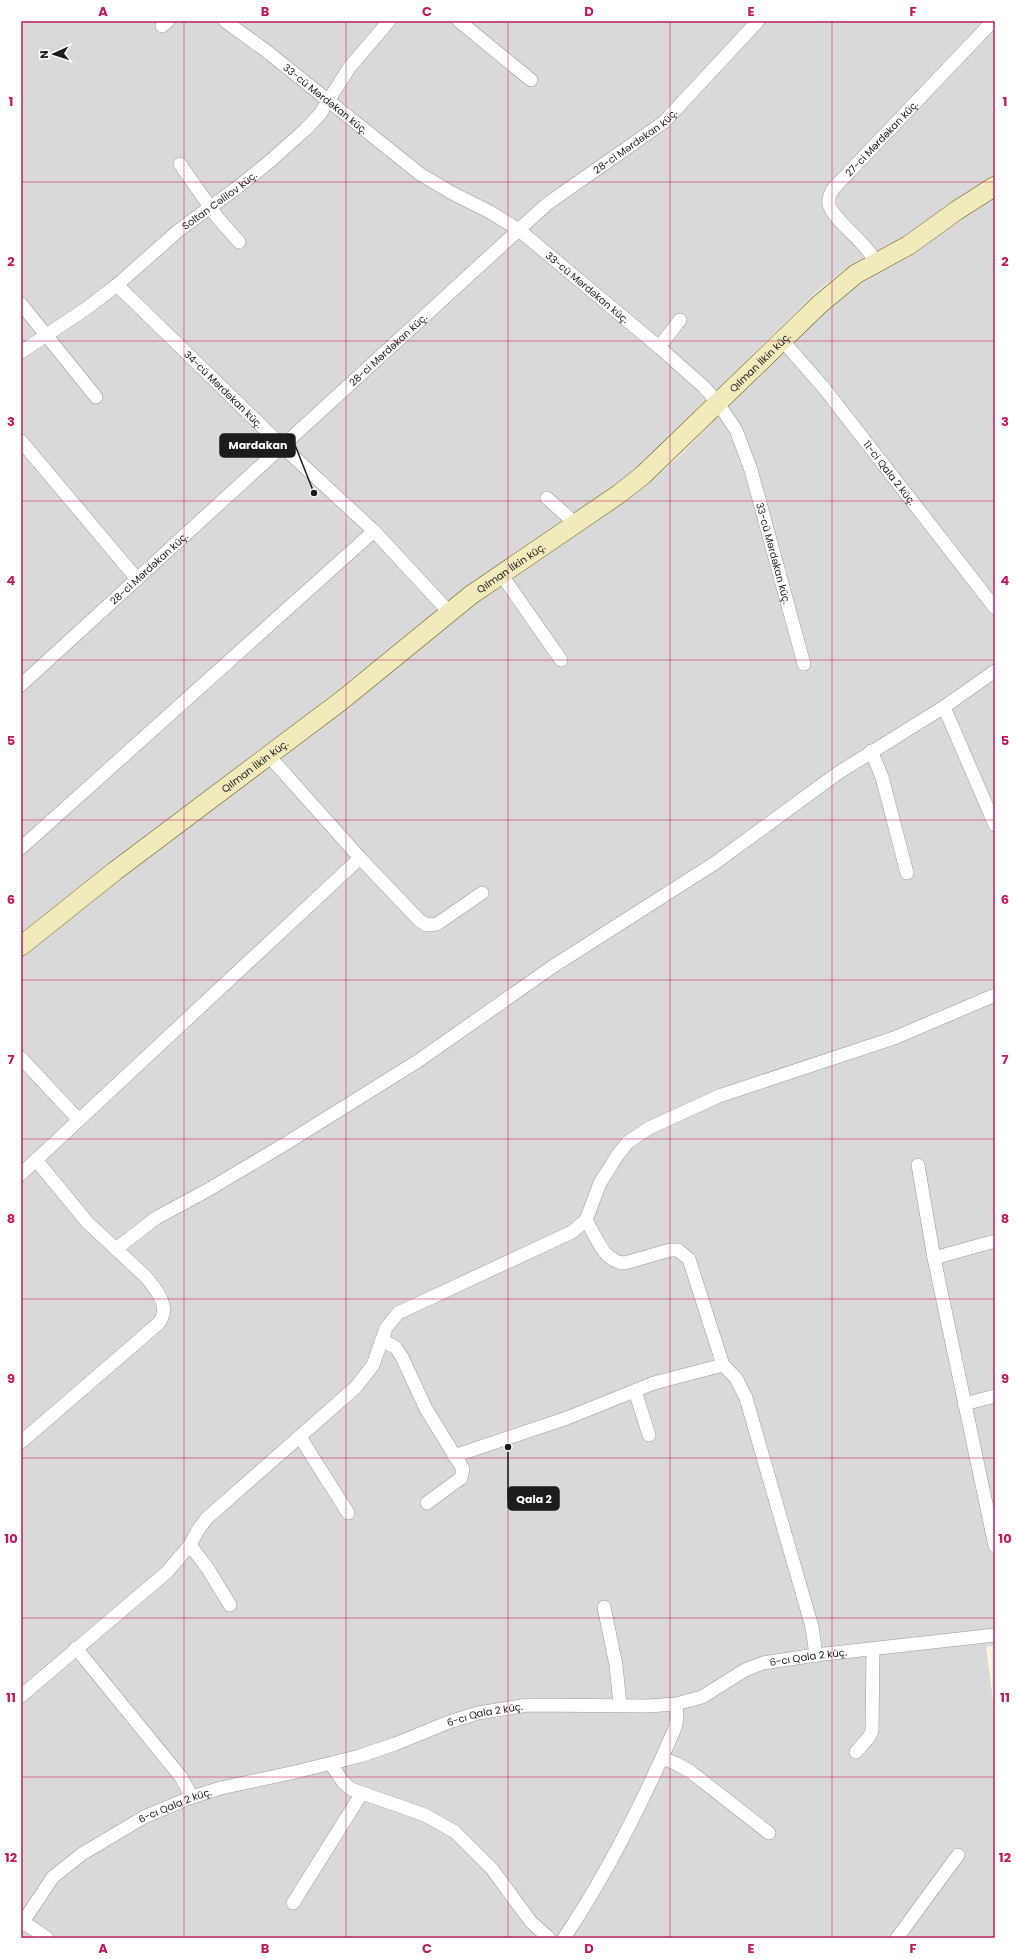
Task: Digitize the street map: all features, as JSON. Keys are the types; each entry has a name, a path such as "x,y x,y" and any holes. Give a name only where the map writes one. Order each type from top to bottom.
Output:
{"street":[{"name":"33-cü Mərdəkan küç.","path":"225,21 329,100 420,174 452,193 490,212 519,230 659,347 704,387 718,403 736,430 751,470 804,664"},
{"name":"Soltan Cəlilov küç.","path":"21,352 46,336 116,285 152,253 210,206 238,187 306,129 329,100 349,68 389,21"},
{"path":"459,21 531,80"},
{"name":"28-ci Mərdəkan küç.","path":"22,680 137,579 547,204 664,122 758,21"},
{"name":"27-ci Mərdəkan küç.","path":"876,263 872,254 864,244 833,213 829,205 829,197 833,189 994,21"},
{"path":"180,164 217,217 239,242"},
{"name":"Qılman İlkin küç.","path":"21,946 115,871 341,701 449,612 501,574 576,524 643,475 782,340 843,284 876,263 909,245 956,211 995,186"},
{"name":"34-cü Mərdəkan küç.","path":"116,285 282,446 374,531 449,612"},
{"path":"21,304 96,397"},
{"path":"659,347 680,320"},
{"name":"11-ci Qala 2 küç.","path":"782,340 824,388 995,608"},
{"path":"21,441 137,579"},
{"path":"547,498 576,524"},
{"path":"21,848 374,531"},
{"path":"501,574 561,660"},
{"path":"116,1249 156,1218 206,1191 285,1144 418,1061 552,967 715,863 838,773 871,751 944,707 995,671"},
{"path":"944,707 995,825"},
{"path":"871,751 882,777 907,873"},
{"path":"269,756 360,858 420,921 427,925 437,924 482,893"},
{"path":"21,1174 78,1119 360,858"},
{"path":"21,1696 167,1572 190,1545 198,1530 207,1518 356,1387 374,1365 386,1328 398,1313 565,1237 579,1227 586,1220 607,1170 628,1142 649,1128 719,1096 894,1038 995,995"},
{"path":"21,1058 78,1119"},
{"path":"21,1442 159,1322 164,1316 165,1309 154,1288 130,1261 88,1223 36,1160"},
{"path":"918,1165 934,1258 995,1546"},
{"path":"586,1220 609,1258 618,1263 625,1264 670,1250 678,1250 684,1253 689,1259 723,1365 736,1378 746,1398 812,1627 816,1655"},
{"path":"934,1258 995,1242"},
{"path":"382,1340 396,1348 402,1356 426,1409 462,1469 461,1478 427,1503"},
{"path":"454,1456 567,1418 654,1383 723,1365"},
{"path":"635,1391 649,1435"},
{"path":"964,1404 995,1396"},
{"path":"300,1437 348,1513"},
{"path":"190,1545 208,1569 230,1605"},
{"path":"604,1607 616,1665 620,1705"},
{"name":"6-cı Qala 2 küç.","path":"22,1923 53,1877 82,1854 127,1826 192,1797 238,1784 331,1764 395,1744 449,1722 478,1713 528,1705 648,1706 676,1704 688,1702 712,1692 753,1666 816,1655 995,1635"},
{"path":"76,1648 181,1777 192,1797"},
{"path":"856,1752 869,1738 872,1730 873,1648"},
{"path":"564,1938 603,1878 662,1758 675,1728 677,1718 676,1704"},
{"path":"662,1758 691,1772 769,1833"},
{"path":"331,1764 343,1782 351,1789 425,1815 455,1832 492,1869 531,1922 549,1938"},
{"path":"293,1903 362,1793"},
{"path":"897,1938 958,1855"},
{"path":"22,1923 47,1938"}],"shaded area":[{"path":"21,21 995,21 995,179 880,255 842,271 819,289 627,477 477,580 242,766 78,888 21,933"},
{"path":"995,194 995,1938 21,1938 21,956 107,885 477,600 648,483 678,458 776,357 839,298 864,277"},
{"path":"995,1645 995,1716 986,1647"}],"place":[{"name":"Mardakan","path":"314,493"},
{"name":"Qala 2","path":"508,1447"}]}
